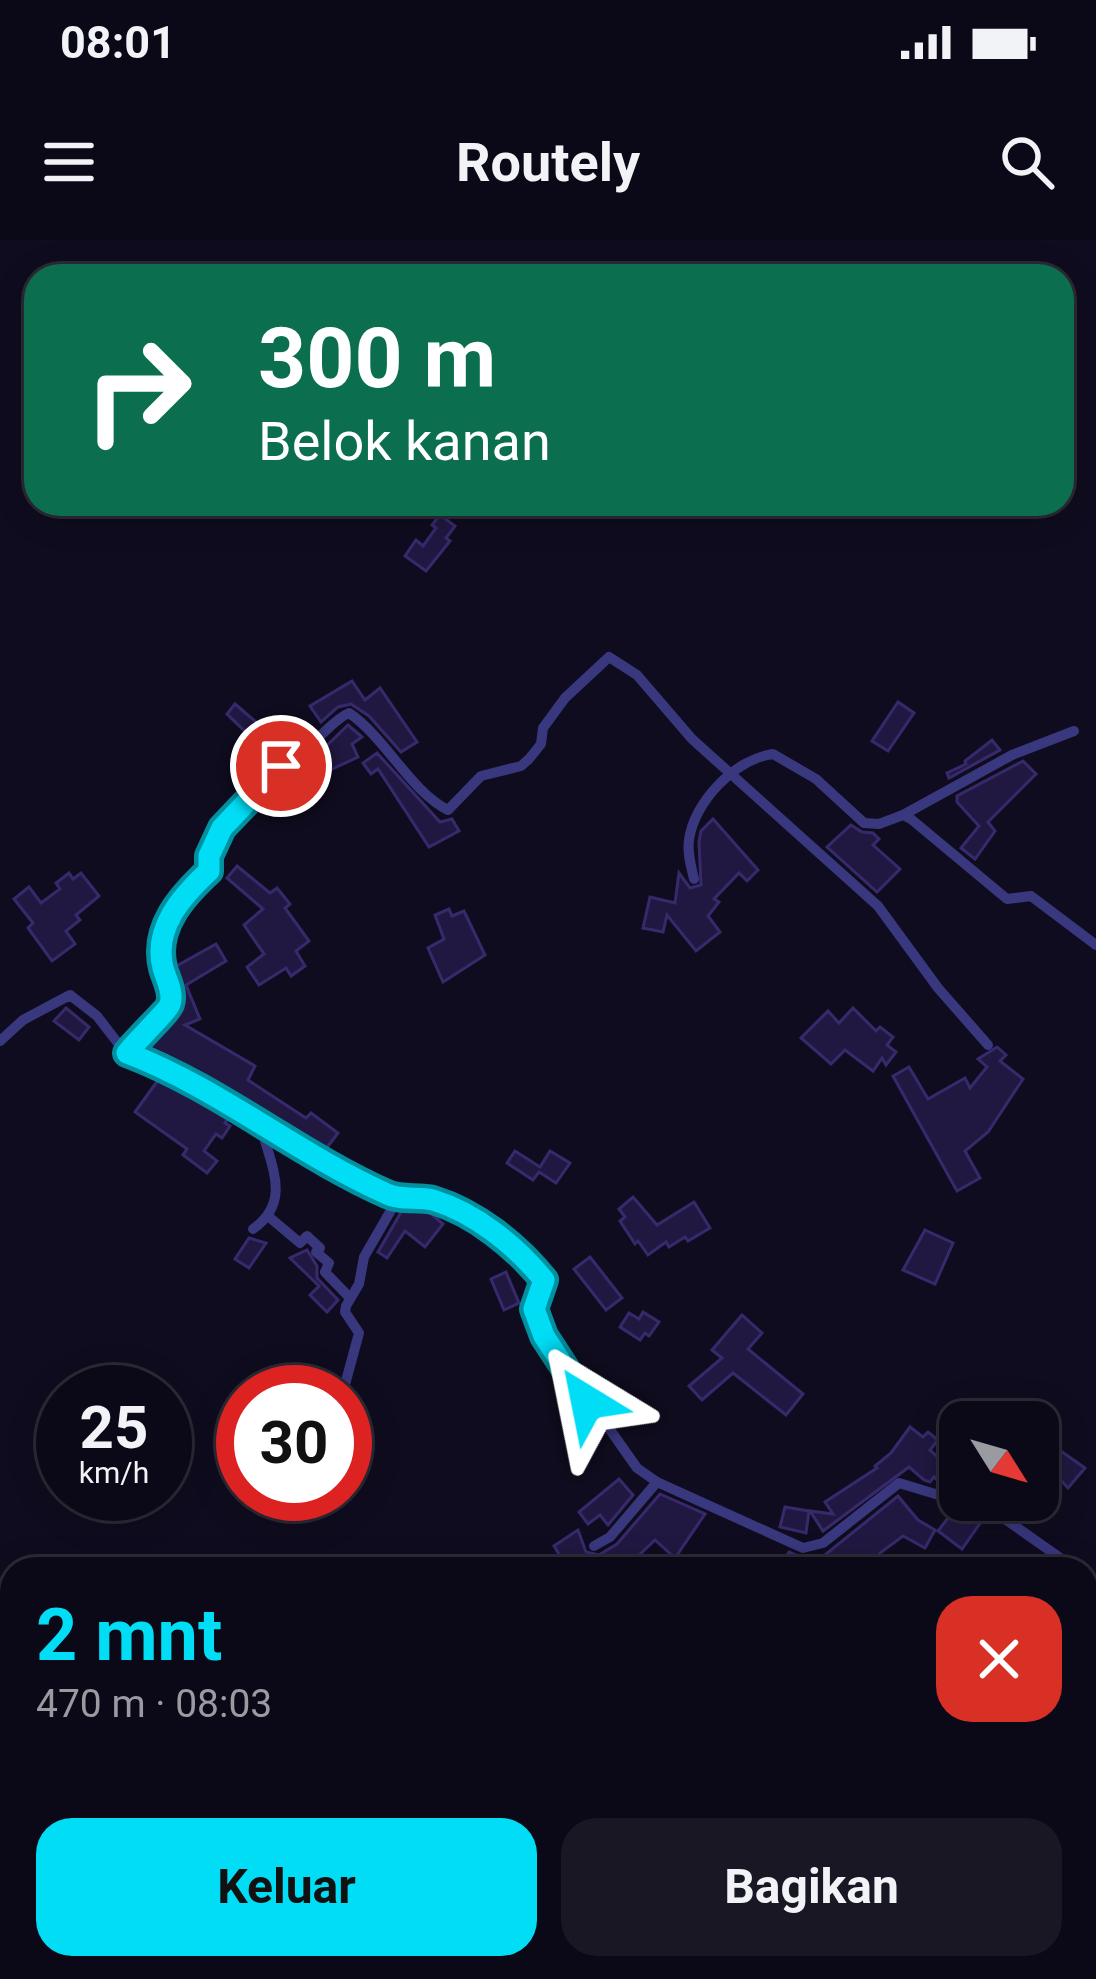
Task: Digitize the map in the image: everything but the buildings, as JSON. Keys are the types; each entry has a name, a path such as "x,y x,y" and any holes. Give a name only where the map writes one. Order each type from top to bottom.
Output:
{"street":[{"path":"127,1053 148,1024 169,1009 172,998 160,946 165,927 209,871 209,856 222,828 238,806 260,791 271,773 349,713 448,810 481,776 521,766 529,759 541,744 543,728 566,698 609,656 637,676 692,739 878,906 938,988 988,1045"},
{"path":"694,879 689,835 730,771 773,754 816,779 864,824 879,824 1012,754 1074,731"},
{"path":"903,814 1007,899 1031,896 1096,945"},
{"path":"0,1041 23,1020 70,995 97,1016 127,1053 168,1069 398,1198 434,1201 470,1217 511,1245 544,1280 534,1309 544,1336 637,1468 658,1482 803,1548 823,1543 906,1482 924,1493 995,1512 1059,1557"},
{"path":"253,1229 268,1216 278,1180 263,1134 266,1128"},
{"path":"350,1365 359,1333 346,1312 359,1284 364,1257 398,1198"},
{"path":"268,1216 301,1244 307,1237 320,1248 316,1252 329,1263 325,1271 350,1298"},
{"path":"594,1546 610,1537 658,1482"}],"route":[{"path":"281,766 222,828 209,856 209,871 180,901 165,927 160,946 172,998 169,1009 148,1024 127,1053 168,1069 391,1196 434,1201 470,1217 511,1245 544,1280 534,1309 544,1336 587,1402"}]}
